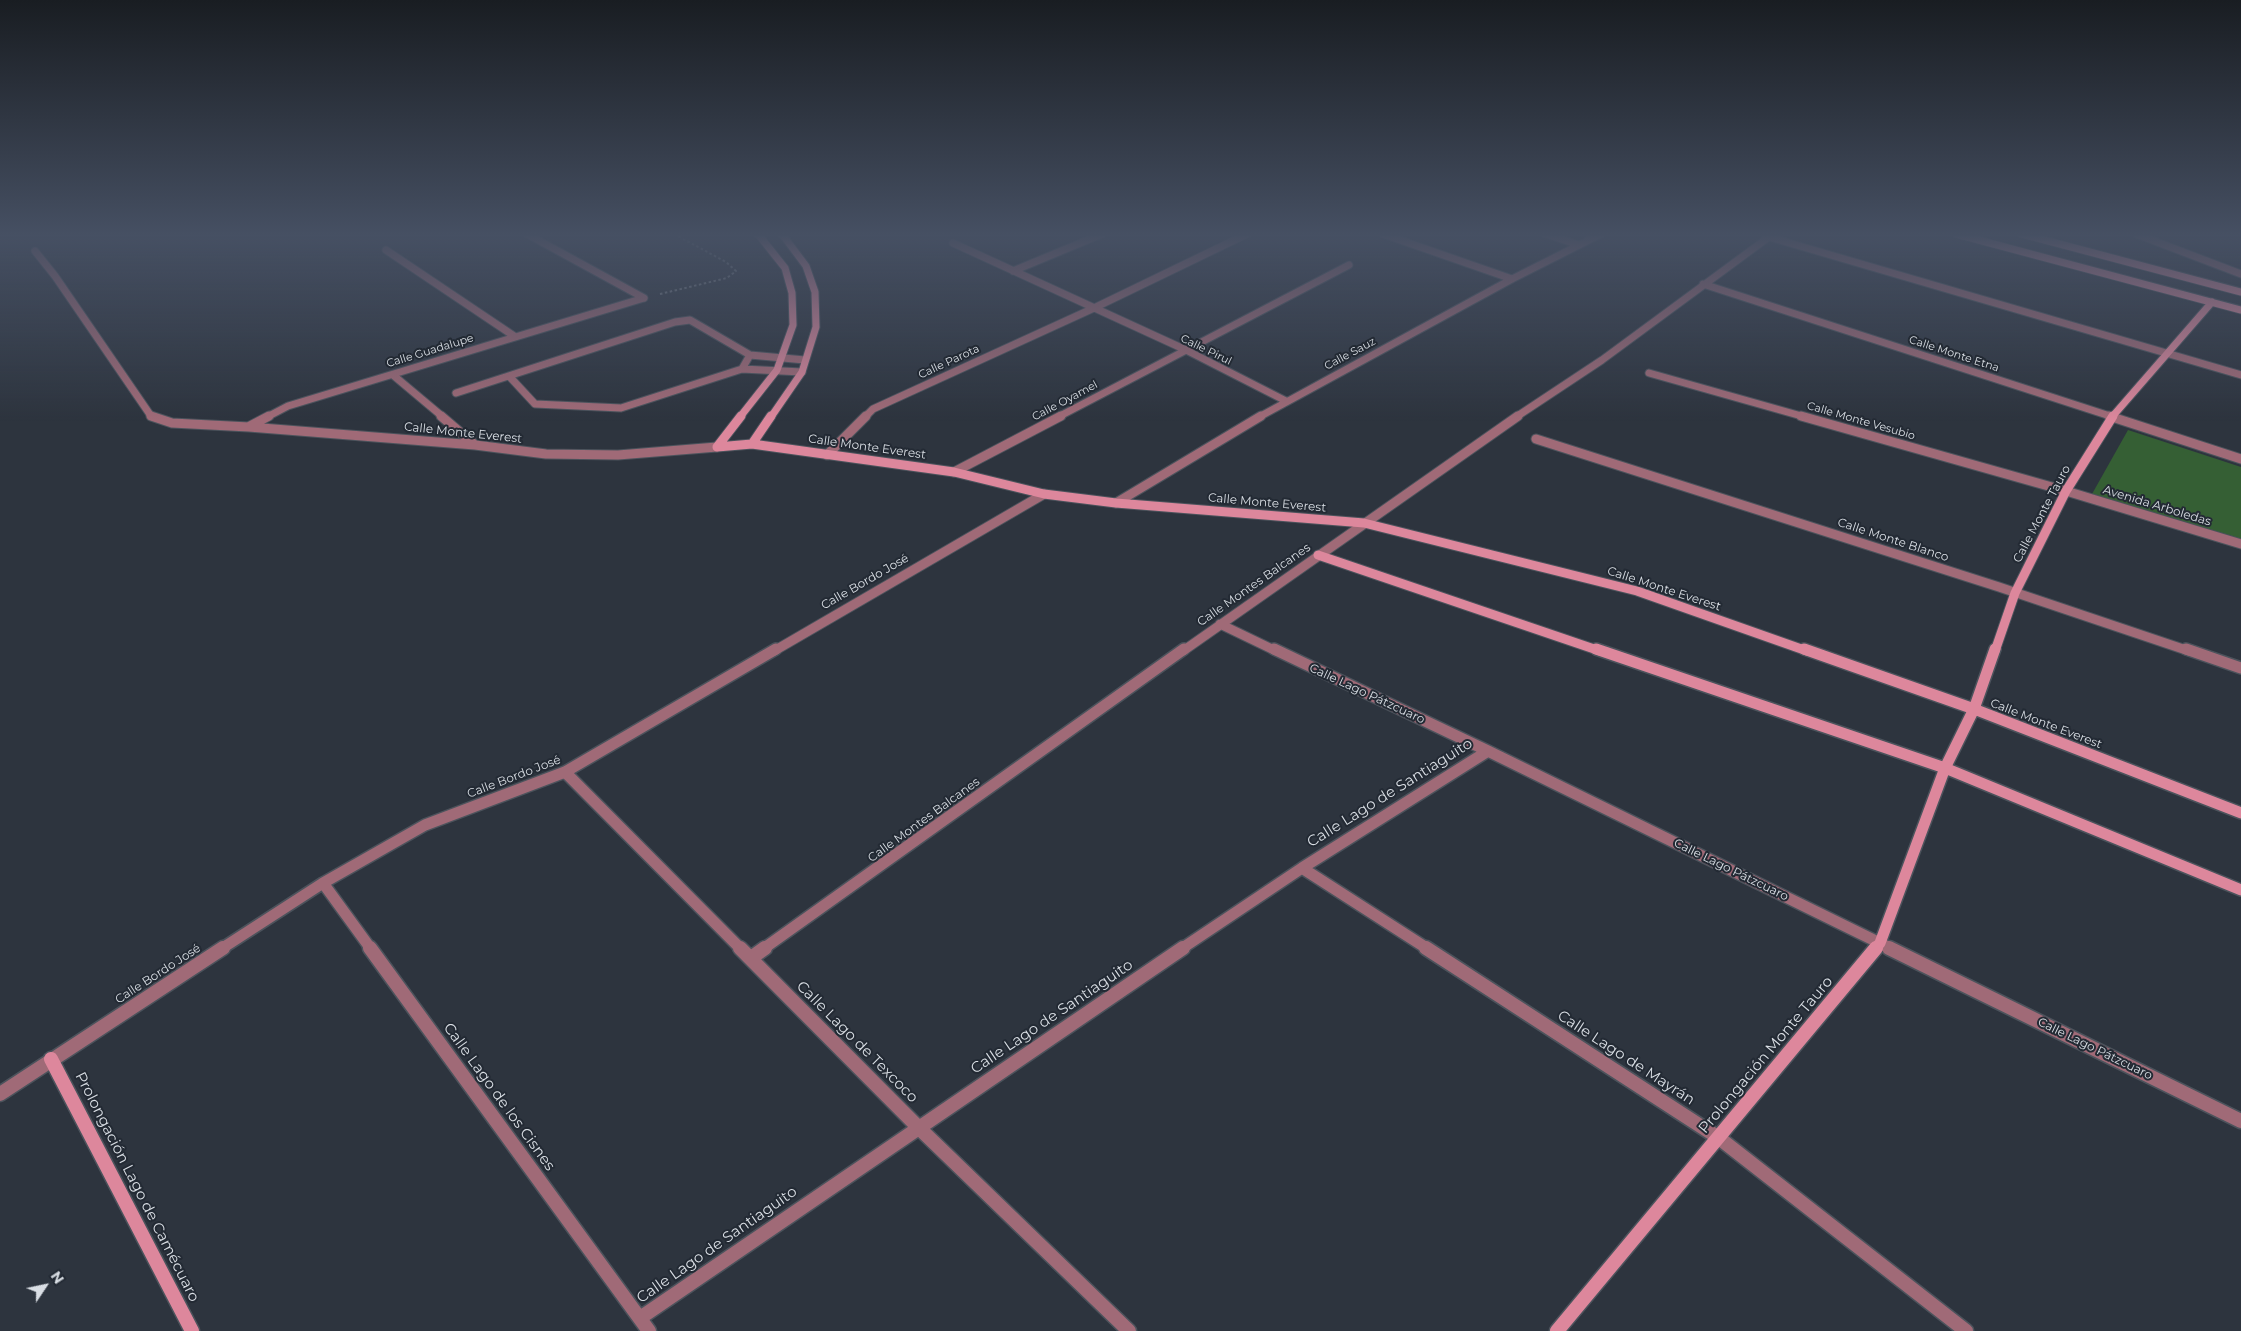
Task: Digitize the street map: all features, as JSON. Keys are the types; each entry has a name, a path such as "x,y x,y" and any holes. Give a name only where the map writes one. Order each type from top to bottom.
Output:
{"street":[{"name":"Calle Monte Everest","path":"69,296 151,416 172,423 249,426 475,445 546,454 618,455 752,444 954,472 1044,494 1364,523 1637,591 1974,709 2241,813"},
{"path":"455,296 514,336"},
{"path":"717,447 777,370 792,325 792,296"},
{"path":"752,444 802,372 816,327 815,296"},
{"name":"Calle Pirul","path":"1068,296 1186,350 1286,401"},
{"name":"Calle Parota","path":"827,455 873,409 1119,296"},
{"name":"Calle Oyamel","path":"954,472 1289,296"},
{"name":"Calle Sauz","path":"1116,502 1286,401 1480,296"},
{"name":"Calle Montes Balcanes","path":"751,958 1318,555 1503,426 1602,360 1687,296"},
{"name":"Calle Monte Etna","path":"1740,296 2112,417"},
{"path":"1973,296 2241,375"},
{"path":"2190,296 2241,310"},
{"name":"Calle Guadalupe","path":"249,426 288,406 644,298"},
{"name":"Calle Monte Tauro","path":"1945,768 1974,709 2015,593 2066,491 2112,417 2212,302"},
{"path":"456,393 666,325 690,320 750,355 805,360"},
{"path":"742,369 750,355"},
{"path":"509,376 535,404 621,408 742,369 802,372"},
{"name":"Calle Monte Vesubio","path":"1649,373 2066,491"},
{"path":"393,375 475,445"},
{"path":"2112,417 2241,459"},
{"name":"Calle Monte Blanco","path":"1536,439 2015,593 2241,668"},
{"name":"Avenida Arboledas","path":"2066,491 2241,544"},
{"name":"Calle Bordo José","path":"0,1094 323,883 425,825 565,772 1044,494"},
{"path":"1318,555 1945,768 2241,890"},
{"name":"Calle Lago Pátzcuaro","path":"1220,624 1488,751 2241,1120"},
{"name":"Calle Lago de Santiaguito","path":"640,1318 918,1127 1302,868 1488,751"},
{"name":"Prolongación Monte Tauro","path":"1557,1331 1880,943 1945,768"},
{"name":"Calle Lago de Texcoco","path":"565,772 918,1127 1129,1331"},
{"name":"Calle Lago de Mayrán","path":"1302,868 1719,1138 1966,1331"},
{"name":"Calle Lago de los Cisnes","path":"323,883 649,1331"},
{"name":"Prolongación Lago de Camécuaro","path":"52,1059 192,1331"}],"path":[{"path":"644,298 652,296"}],"green space":[{"path":"2128,430 2241,467 2241,539 2092,494"}]}
